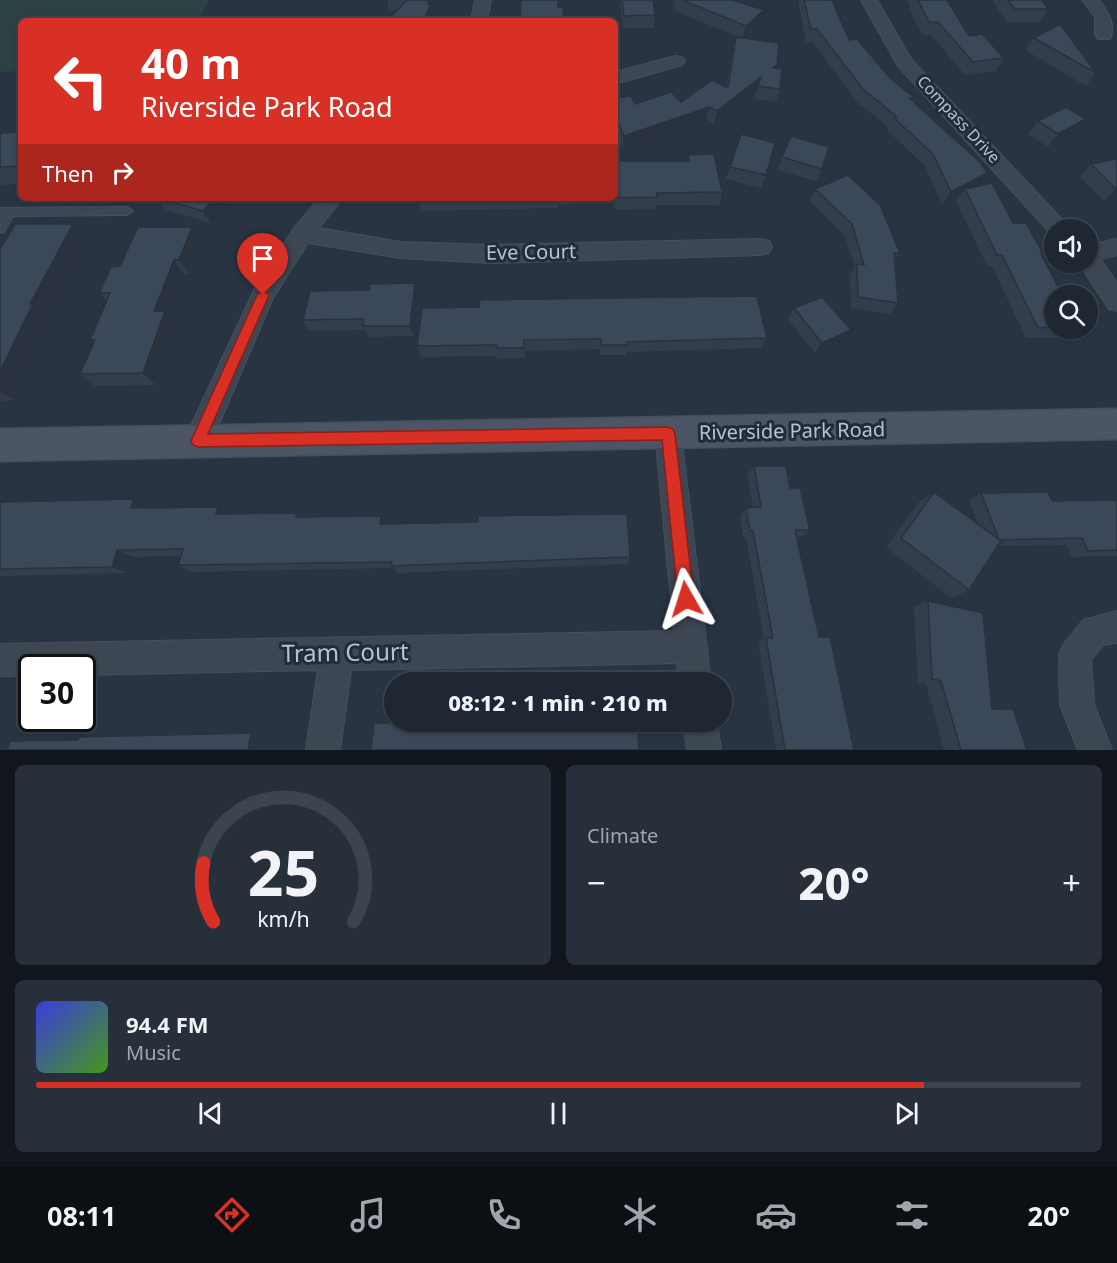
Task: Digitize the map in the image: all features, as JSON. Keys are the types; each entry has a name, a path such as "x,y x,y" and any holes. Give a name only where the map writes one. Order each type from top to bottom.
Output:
{"street":[{"path":"480,18 483,0"},
{"name":"Compass Drive","path":"869,0 904,62 1051,219"},
{"path":"1090,0 1103,17 1104,34"},
{"path":"618,77 676,61"},
{"path":"198,441 263,295 302,234 330,201"},
{"name":"Eve Court","path":"302,234 400,250 491,254 761,248"},
{"path":"1098,250 1117,247"},
{"path":"1097,273 1117,302"},
{"name":"Riverside Park Road","path":"0,445 1117,424"},
{"path":"668,434 694,672"},
{"path":"1095,750 1077,705 1075,655 1094,631 1117,627"},
{"name":"Tram Court","path":"0,660 691,646"},
{"path":"322,750 337,653"},
{"path":"701,732 704,750"}],"lane":[{"path":"0,229 5,212 127,210"}],"green space":[{"path":"0,0 209,0 200,18 18,18 18,71 0,72"}],"building":[{"path":"407,0 428,0 428,4 431,4 424,18 390,18"},
{"path":"521,0 558,0 558,7 563,7 564,18 520,18"},
{"path":"622,0 653,0 655,15 624,16"},
{"path":"682,0 733,0 764,10 746,26"},
{"path":"804,0 832,0 849,40 857,39 890,78 914,97 910,99 981,163 987,173 951,192 933,154 894,118 897,117 863,89 817,29 811,29"},
{"path":"918,0 947,0 969,36 982,34 1004,58 973,62 938,22 929,22"},
{"path":"1008,0 1042,0 1048,9 1015,9"},
{"path":"1060,24 1096,73 1034,38"},
{"path":"736,37 779,43 777,65 773,68 782,69 780,89 758,86 761,77 717,111 709,107 624,136 618,122 618,98 631,96 635,104 671,92 681,102 712,80 728,88"},
{"path":"1066,107 1086,119 1058,134 1038,121"},
{"path":"18,132 18,166 0,167 0,133"},
{"path":"741,134 775,143 766,175 730,167"},
{"path":"791,136 829,147 822,169 782,157"},
{"path":"714,154 722,192 657,193 657,197 618,198 618,161 689,161 688,155"},
{"path":"1117,159 1117,189 1116,189 1091,164"},
{"path":"848,175 880,205 900,253 894,253 898,303 858,297 857,264 864,265 852,224 815,189"},
{"path":"992,183 1013,223 1026,223 1043,254 1041,254 1044,260 1044,273 1051,273 1057,285 1044,285 1044,328 1038,328 1002,255 997,255 965,189"},
{"path":"168,201 212,201 203,211"},
{"path":"15,224 73,224 30,304 33,304 0,371 0,249"},
{"path":"138,227 192,227 179,260 174,260 154,311 165,311 143,373 80,374 95,340 90,340 110,293 99,293 111,267 120,266"},
{"path":"415,283 410,326 363,326 364,319 303,320 310,291 369,290 370,284"},
{"path":"757,296 767,338 627,342 628,345 601,345 601,339 524,340 524,348 496,348 496,345 417,346 422,308 479,307 480,300"},
{"path":"822,297 851,330 822,343 794,308"},
{"path":"754,466 786,466 790,488 800,488 810,530 795,530 819,637 830,637 854,750 785,750 766,638 773,638 753,531 750,531 746,508 761,507"},
{"path":"934,492 1001,541 969,590 901,538"},
{"path":"1048,492 1052,501 1117,500 1117,550 1088,551 1082,538 999,540 981,493"},
{"path":"134,499 131,508 218,507 216,514 297,513 296,517 381,516 380,524 478,522 478,516 627,514 630,557 391,566 392,562 178,565 183,549 117,550 112,567 0,569 0,502"},
{"path":"928,601 983,613 992,709 1013,709 1027,750 961,750 941,681 932,679"},
{"path":"374,723 384,723 384,732 638,732 639,750 371,750"},
{"path":"251,733 248,750 7,750 10,741"}],"route":[{"path":"263,295 198,441 668,434 686,599"}]}
